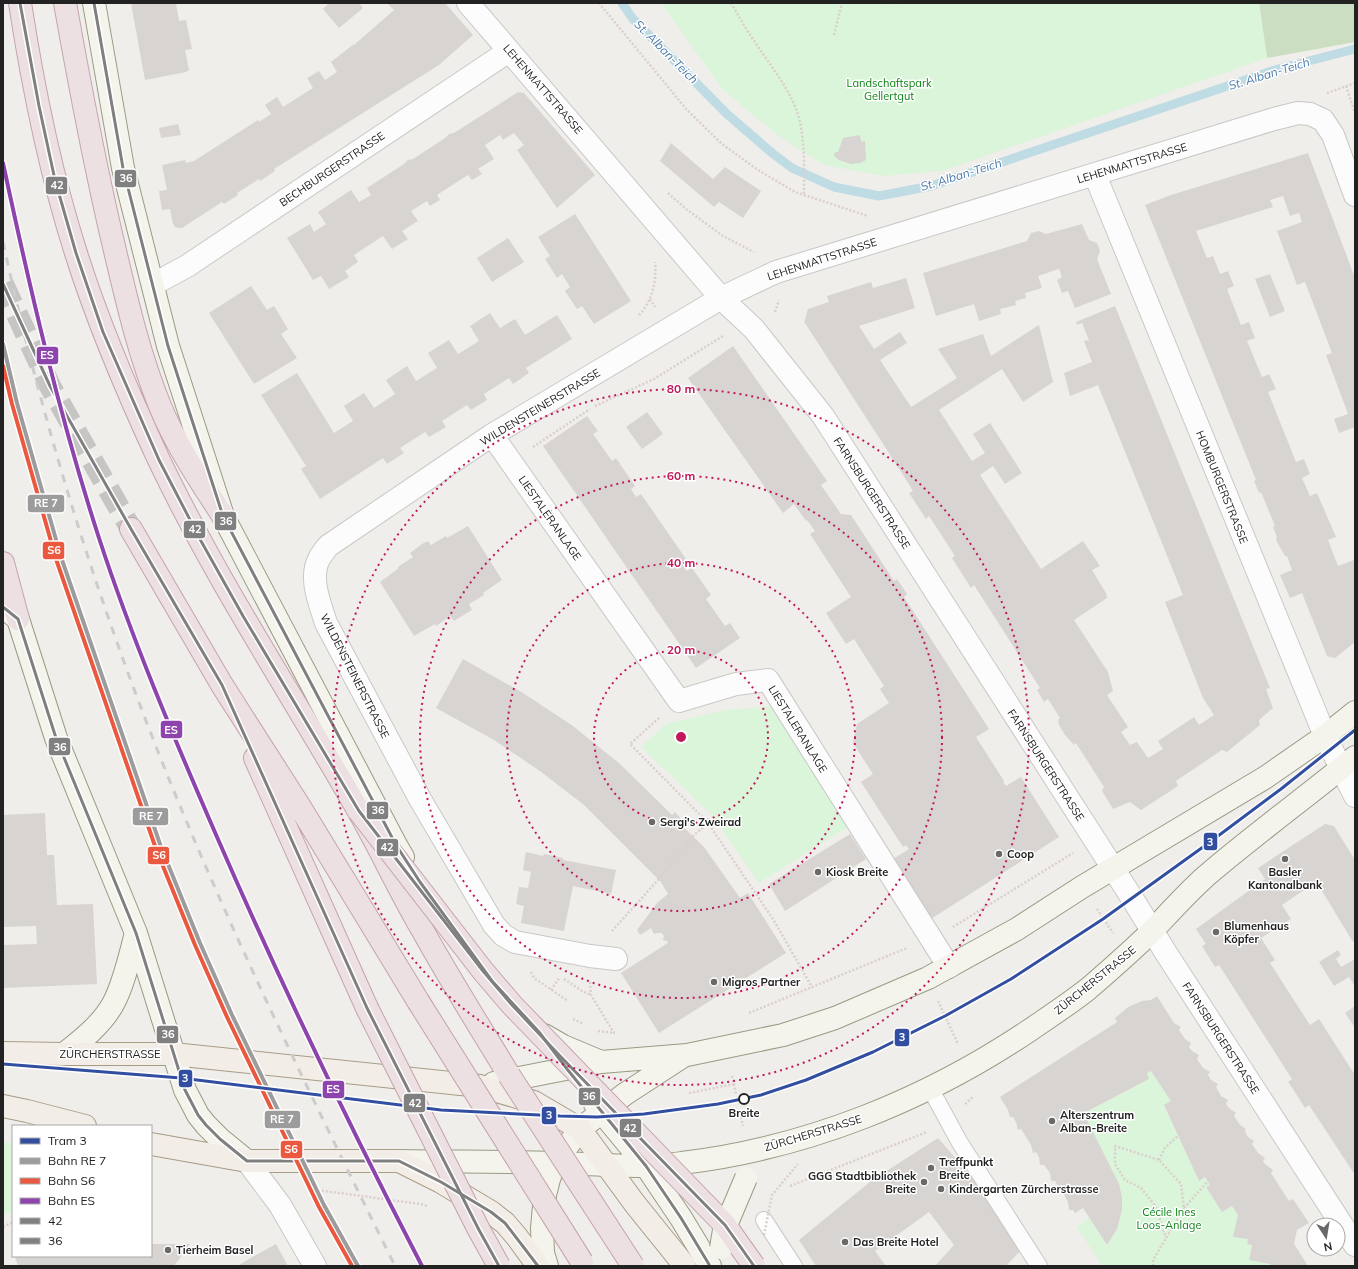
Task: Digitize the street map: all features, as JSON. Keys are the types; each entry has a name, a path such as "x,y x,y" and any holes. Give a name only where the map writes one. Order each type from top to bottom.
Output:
{"highway":[{"path":"20,3 47,144 76,253 103,332 159,460 201,541 243,616 359,811 423,932 513,1081 633,1266"},
{"path":"65,3 109,226 129,309 143,356 160,407 187,460 223,516"},
{"path":"130,529 222,685 304,814 418,1001 585,1266"},
{"path":"3,563 11,613"},
{"path":"222,685 367,1008 479,1230 499,1266"},
{"path":"359,811 483,971 512,1005 725,1224 754,1266"}],"main road":[{"path":"94,3 123,168 154,284 168,346 223,516 396,845 420,882 492,981 539,1032 567,1069 646,1166 681,1218 710,1266"},
{"path":"11,613 56,738 136,933 185,1090 198,1115 220,1139 247,1161"},
{"name":"ZÜRCHERSTRASSE","path":"480,1086 600,1062 687,1054 783,1035 835,1018 928,978 1017,929 1113,868 1266,777 1325,736 1355,712"},
{"name":"ZÜRCHERSTRASSE","path":"152,1144 247,1161 399,1161 646,1166 681,1164 761,1150 812,1135 874,1114 930,1088 969,1068 1006,1046 1056,1012 1085,991 1127,954 1205,877 1348,762"},
{"path":"64,1054 88,1034 113,1004 126,972 136,933"},
{"path":"539,1032 563,1046 600,1062"},
{"name":"ZÜRCHERSTRASSE","path":"3,1053 173,1054 480,1086 534,1102 580,1129"},
{"path":"547,1266 543,1253 542,1228 545,1195 555,1163 580,1129 632,1090 687,1054"},
{"path":"3,1106 81,1125"},
{"path":"580,1129 635,1204 685,1266"},
{"path":"721,1266 721,1248 724,1230 746,1178 761,1150"},
{"path":"399,1161 441,1182 491,1212 505,1223 538,1266"}],"street":[{"name":"LEHENMATTSTRASSE","path":"468,3 721,298 776,272 903,234 1274,118 1298,113 1310,114 1323,120 1333,135 1355,195"},
{"name":"BECHBURGERSTRASSE","path":"154,284 186,266 509,51"},
{"name":"HOMBURGERSTRASSE","path":"1095,174 1325,736 1348,762 1355,796"},
{"name":"FARNSBURGERSTRASSE","path":"721,298 754,329 823,416 1152,931 1355,1245"},
{"name":"WILDENSTEINERSTRASSE","path":"616,959 590,956 515,942 503,935 494,925 420,799 326,623 317,595 315,578 318,560 328,546 492,435 721,298"},
{"name":"LIESTALERANLAGE","path":"492,435 679,701 736,684 768,680 949,967"},
{"path":"247,1161 280,1205 315,1266"}],"lane":[{"path":"930,1088 960,1143 1039,1266"},
{"path":"764,1220 794,1266"}],"path":[{"path":"599,3 687,110 722,144 758,170 795,192 885,221 903,234"},
{"path":"731,3 780,80 791,99 800,121 803,142 804,195"},
{"path":"834,35 842,3"},
{"path":"883,3 902,3"},
{"path":"1346,86 1355,113"},
{"path":"664,190 686,209 723,236 757,253"},
{"path":"637,317 650,299 654,283 655,259"},
{"path":"511,462 594,406 654,379 727,333 739,339 773,316 782,291 776,272"},
{"path":"679,701 630,744 708,822 773,918 812,987"},
{"path":"614,1033 591,995 590,956 658,880 694,836 708,822"},
{"path":"745,1015 931,940 1094,839"},
{"path":"1065,858 1082,887 1127,954"},
{"path":"515,942 534,978 568,1001"},
{"path":"551,990 560,976 582,991 591,995"},
{"path":"790,1186 938,1127 980,1091 928,978"},
{"path":"572,1019 585,1025"},
{"path":"592,1028 598,1031 621,1034"},
{"path":"732,1076 736,1094"},
{"path":"689,1093 734,1084"},
{"path":"1159,1160 1164,1148 1178,1136"},
{"path":"1166,1238 1156,1207 1141,1188 1125,1180 1115,1164 1116,1146 1159,1160 1181,1184 1184,1208"},
{"path":"763,1242 772,1195 798,1164"},
{"path":"1153,1266 1153,1260 1184,1208 1208,1181"},
{"path":"303,1188 420,1204 435,1208"},
{"path":"3,1227 12,1222"}],"green space":[{"name":"Landschaftspark Gellertgut","path":"661,3 1259,3 1267,58 942,171 884,176 824,165 776,134 722,89"},
{"path":"1259,3 1355,3 1355,42 1267,58"},
{"path":"777,706 848,827 759,883 711,814 641,747 666,724 725,710"},
{"name":"Cécile Ines Loos-Anlage","path":"1151,1071 1171,1101 1164,1106 1199,1181 1205,1177 1210,1185 1206,1187 1222,1212 1232,1206 1238,1215 1234,1236 1248,1239 1247,1244 1252,1245 1249,1259 1270,1264 1271,1266 1102,1266 1077,1227 1089,1217 1107,1245 1117,1229 1122,1210 1122,1197 1119,1184 1086,1118 1083,1120 1080,1115 1149,1079 1147,1073"},
{"path":"3,1140 12,1144 12,1211 3,1216"}],"building":[{"path":"131,3 176,3 179,21 186,20 192,49 185,50 189,70 186,72 145,80"},
{"path":"329,3 359,3 363,8 339,28 323,9"},
{"path":"387,3 445,3 473,35 439,65 274,169 275,171 260,181 259,179 237,193 238,195 224,204 222,202 182,228 175,227 170,209 162,210 159,191 167,190 162,165 185,160 186,163 194,161 258,120 259,122 271,114 265,105 277,97 283,107 313,88 307,78 319,71 325,80 337,72 331,62 354,45 394,10"},
{"path":"518,92 524,93 595,175 557,208 517,150 524,145 514,133 503,140 500,135 485,145 494,159 478,169 482,174 472,180 468,175 437,195 440,200 430,206 427,201 411,211 418,221 402,231 408,239 392,249 383,236 354,255 358,262 345,271 349,277 329,289 321,276 313,280 287,238 310,224 314,232 326,224 318,212 351,190 359,202 371,195 367,188 408,160 413,159 449,134 454,133"},
{"path":"178,124 181,135 161,138 159,128"},
{"path":"860,135 861,142 865,141 866,160 860,163 851,164 839,160 834,156 835,152 838,152 843,138"},
{"path":"671,143 713,179 725,167 761,191 743,218 719,202 714,207 660,161"},
{"path":"1308,153 1355,278 1355,427 1339,433 1334,419 1348,414 1326,355 1332,353 1305,282 1297,285 1277,231 1302,222 1299,213 1290,216 1283,196 1270,200 1273,207 1196,231 1207,258 1213,256 1220,274 1228,271 1234,286 1227,289 1241,325 1249,322 1255,338 1247,341 1262,377 1269,374 1276,389 1268,392 1296,462 1304,459 1310,474 1302,478 1310,496 1317,493 1336,537 1328,540 1338,566 1354,560 1355,563 1355,642 1335,658 1327,656 1302,593 1290,598 1280,575 1292,570 1287,556 1285,556 1277,542 1277,537 1273,527 1275,526 1261,492 1259,493 1254,481 1256,480 1145,205 1171,195"},
{"path":"575,214 631,301 594,324 582,306 577,309 565,291 570,287 562,274 557,278 545,259 550,256 538,237"},
{"path":"1082,224 1089,240 1097,243 1100,251 1097,259 1111,294 1075,308 1068,291 1062,293 1057,280 1062,277 1059,269 1038,276 1042,288 1025,293 1026,298 1015,301 1016,305 1000,309 1001,314 979,321 974,304 936,316 923,273 1027,241 1031,233 1039,231 1046,234"},
{"path":"508,238 524,262 492,282 477,258"},
{"path":"1270,274 1285,311 1270,317 1255,279"},
{"path":"906,278 915,308 859,326 874,349 900,332 907,343 880,360 911,407 957,378 938,349 983,334 991,356 1039,325 1053,382 1023,402 1002,369 939,410 972,461 985,453 973,434 990,423 1022,473 1005,484 993,466 980,475 1041,569 1083,541 1100,566 1092,570 1106,593 1107,598 1074,620 1108,672 1113,691 1107,695 1128,727 1121,732 1130,745 1137,742 1148,758 1163,749 1158,741 1194,717 1199,725 1214,715 1203,698 1165,602 1183,595 1098,385 1070,396 1064,373 1092,362 1084,341 1089,340 1082,323 1077,325 1076,322 1115,306 1270,688 1266,689 1273,708 1259,720 1260,725 1227,752 1222,750 1176,781 1178,786 1141,810 1130,802 1113,809 1102,791 1104,787 1076,743 1074,745 1065,735 1059,725 1058,720 1060,718 1048,699 1044,702 1037,690 1040,688 974,585 971,588 952,558 955,556 929,516 926,519 909,493 913,491 905,478 804,323 808,309 829,302 827,296 871,282 873,288"},
{"path":"251,286 267,310 274,306 288,329 281,334 297,358 254,384 209,313"},
{"path":"490,313 500,328 515,319 525,335 557,315 572,339 526,368 529,373 513,384 509,378 484,394 487,400 471,410 467,405 442,421 446,427 429,437 425,432 400,448 404,453 387,464 383,458 320,499 301,469 306,466 261,395 297,373 334,433 353,421 344,406 364,393 374,408 395,394 386,380 407,366 416,381 437,368 428,353 449,340 458,354 479,341 470,326"},
{"path":"733,346 827,481 821,485 841,514 851,515 894,581 897,579 907,594 904,597 989,729 976,737 1004,781 1003,782 1006,786 1021,777 1059,837 931,919 893,859 909,849 906,845 903,847 861,782 873,774 853,743 857,724 889,703 880,689 884,686 854,639 846,644 826,613 851,597 810,534 815,531 807,520 806,521 794,504 783,513 688,378"},
{"path":"647,412 663,434 642,449 626,427"},
{"path":"587,416 598,431 593,434 612,461 616,458 635,486 631,489 636,497 641,494 686,559 681,563 687,571 692,568 711,595 706,599 725,626 730,623 740,638 696,668 543,446"},
{"path":"468,526 502,580 483,593 484,595 469,604 472,610 454,621 450,616 436,626 435,624 414,636 380,582 413,557 410,553 422,544 428,541 431,545"},
{"path":"463,659 523,693 573,726 620,764 672,815 675,812 681,819 678,822 704,847 740,898 748,893 786,953 659,1033 621,973 668,943 667,941 663,940 664,936 662,933 654,934 651,928 640,935 637,930 657,903 668,894 661,882 584,805 540,771 494,740 436,708"},
{"path":"45,813 47,855 54,855 57,905 93,904 97,984 3,988 3,945 37,944 36,926 3,927 3,815"},
{"path":"1325,824 1334,826 1355,860 1355,940 1353,942 1319,886 1315,888 1313,884 1282,905 1291,919 1261,938 1275,960 1270,963 1310,1025 1319,1019 1355,1075 1355,1175 1309,1105 1305,1108 1288,1082 1292,1079 1219,965 1215,967 1202,946 1206,944 1196,929 1265,879 1258,868"},
{"name":"Kiosk Breite","path":"850,834 866,859 785,911 769,884"},
{"path":"526,852 543,856 544,854 563,858 563,860 616,870 611,894 573,886 564,931 521,923 524,906 516,904 519,887 528,888 531,872 523,870"},
{"path":"1338,950 1341,955 1336,959 1341,967 1355,959 1355,987 1349,977 1334,986 1319,962"},
{"name":"Alterszentrum Alban-Breite","path":"1157,996 1174,1023 1181,1027 1179,1030 1185,1039 1191,1043 1189,1047 1192,1051 1199,1055 1197,1059 1203,1068 1210,1072 1208,1075 1211,1080 1218,1084 1216,1087 1221,1096 1228,1100 1226,1104 1236,1113 1234,1116 1240,1125 1246,1129 1245,1132 1248,1137 1254,1141 1252,1144 1258,1153 1265,1158 1263,1161 1273,1170 1271,1173 1289,1201 1293,1199 1306,1218 1306,1225 1297,1230 1294,1244 1308,1266 1271,1266 1270,1264 1249,1260 1252,1245 1247,1244 1248,1239 1233,1237 1238,1215 1232,1206 1222,1212 1206,1187 1210,1185 1205,1177 1199,1181 1164,1105 1171,1101 1151,1071 1147,1073 1149,1079 1080,1115 1083,1120 1086,1118 1119,1184 1122,1197 1122,1210 1117,1229 1107,1245 1083,1208 1075,1213 1073,1210 1069,1210 1068,1202 1063,1193 1059,1194 1058,1186 1055,1181 1051,1181 1050,1173 1044,1165 1040,1165 1039,1157 1036,1152 1033,1153 1031,1145 1021,1129 1018,1130 1013,1117 1010,1117 1008,1110 1000,1097 1117,1022 1115,1018 1128,1007 1142,1001 1151,1000"},
{"path":"1355,1006 1355,1028 1345,1013"},
{"path":"938,1138 984,1191 1022,1249 1006,1266 935,1266 954,1245 929,1212 875,1251 886,1266 816,1266 799,1240 871,1181"},
{"name":"Tierheim Basel","path":"152,1244 190,1244 174,1266 18,1266 15,1257 152,1257"},
{"path":"276,1244 288,1266 237,1266 249,1259"}],"waterway":[{"name":"St. Alban-Teich","path":"622,3 633,19 727,114 772,153 792,168 834,187 879,196 931,186 1278,69 1355,49"}],"tunnel":[{"path":"3,284 50,386 131,529"}],"railway":[{"path":"3,242 33,370 69,496 109,621 155,744 239,942 331,1137 395,1266"}],"tram line":[{"name":"3","path":"3,1064 181,1078 441,1110 560,1116 597,1117 644,1114 718,1104 761,1095 806,1080 873,1052 945,1016 1011,979 1103,919 1210,842 1281,789 1355,730"}],"transit line":[{"name":"42","path":"20,3 39,106 55,180 76,253 103,332 159,460 201,541 243,616 359,811 483,971 512,1005 560,1056 725,1225 754,1266"},
{"name":"36","path":"94,3 123,168 168,346 223,516 396,845 420,882 492,981 539,1032 567,1069 646,1166 681,1218 710,1266"},
{"name":"42","path":"3,284 50,386 222,685 367,1008 479,1230 499,1266"},
{"path":"3,344 17,403 61,557 161,847 200,943 232,1015 324,1205 358,1266"},
{"name":"36","path":"3,607 18,619 56,738 136,933 185,1090 198,1115 206,1125 220,1139 247,1161"},
{"name":"36","path":"247,1161 399,1161 441,1182 491,1212 505,1223 538,1266"}],"rail line":[{"name":"ES","path":"3,163 58,399 84,492 125,613 169,726 265,945 342,1107 422,1266"},
{"name":"S6","path":"3,366 12,404 56,559 156,849 195,945 227,1017 319,1207 352,1266"}],"place":[{"name":"Sergi's Zweirad","path":"652,822"},
{"name":"Coop","path":"999,854"},
{"name":"Basler Kantonalbank","path":"1285,859"},
{"name":"Kiosk Breite","path":"818,872"},
{"name":"Blumenhaus Köpfer","path":"1216,932"},
{"name":"Migros Partner","path":"714,982"},
{"name":"Breite","path":"744,1099"},
{"name":"Alterszentrum Alban-Breite","path":"1052,1121"},
{"name":"Treffpunkt Breite","path":"931,1168"},
{"name":"GGG Stadtbibliothek Breite","path":"924,1182"},
{"name":"Kindergarten Zürcherstrasse","path":"941,1189"},
{"name":"Das Breite Hotel","path":"845,1242"},
{"name":"Tierheim Basel","path":"168,1250"}]}
